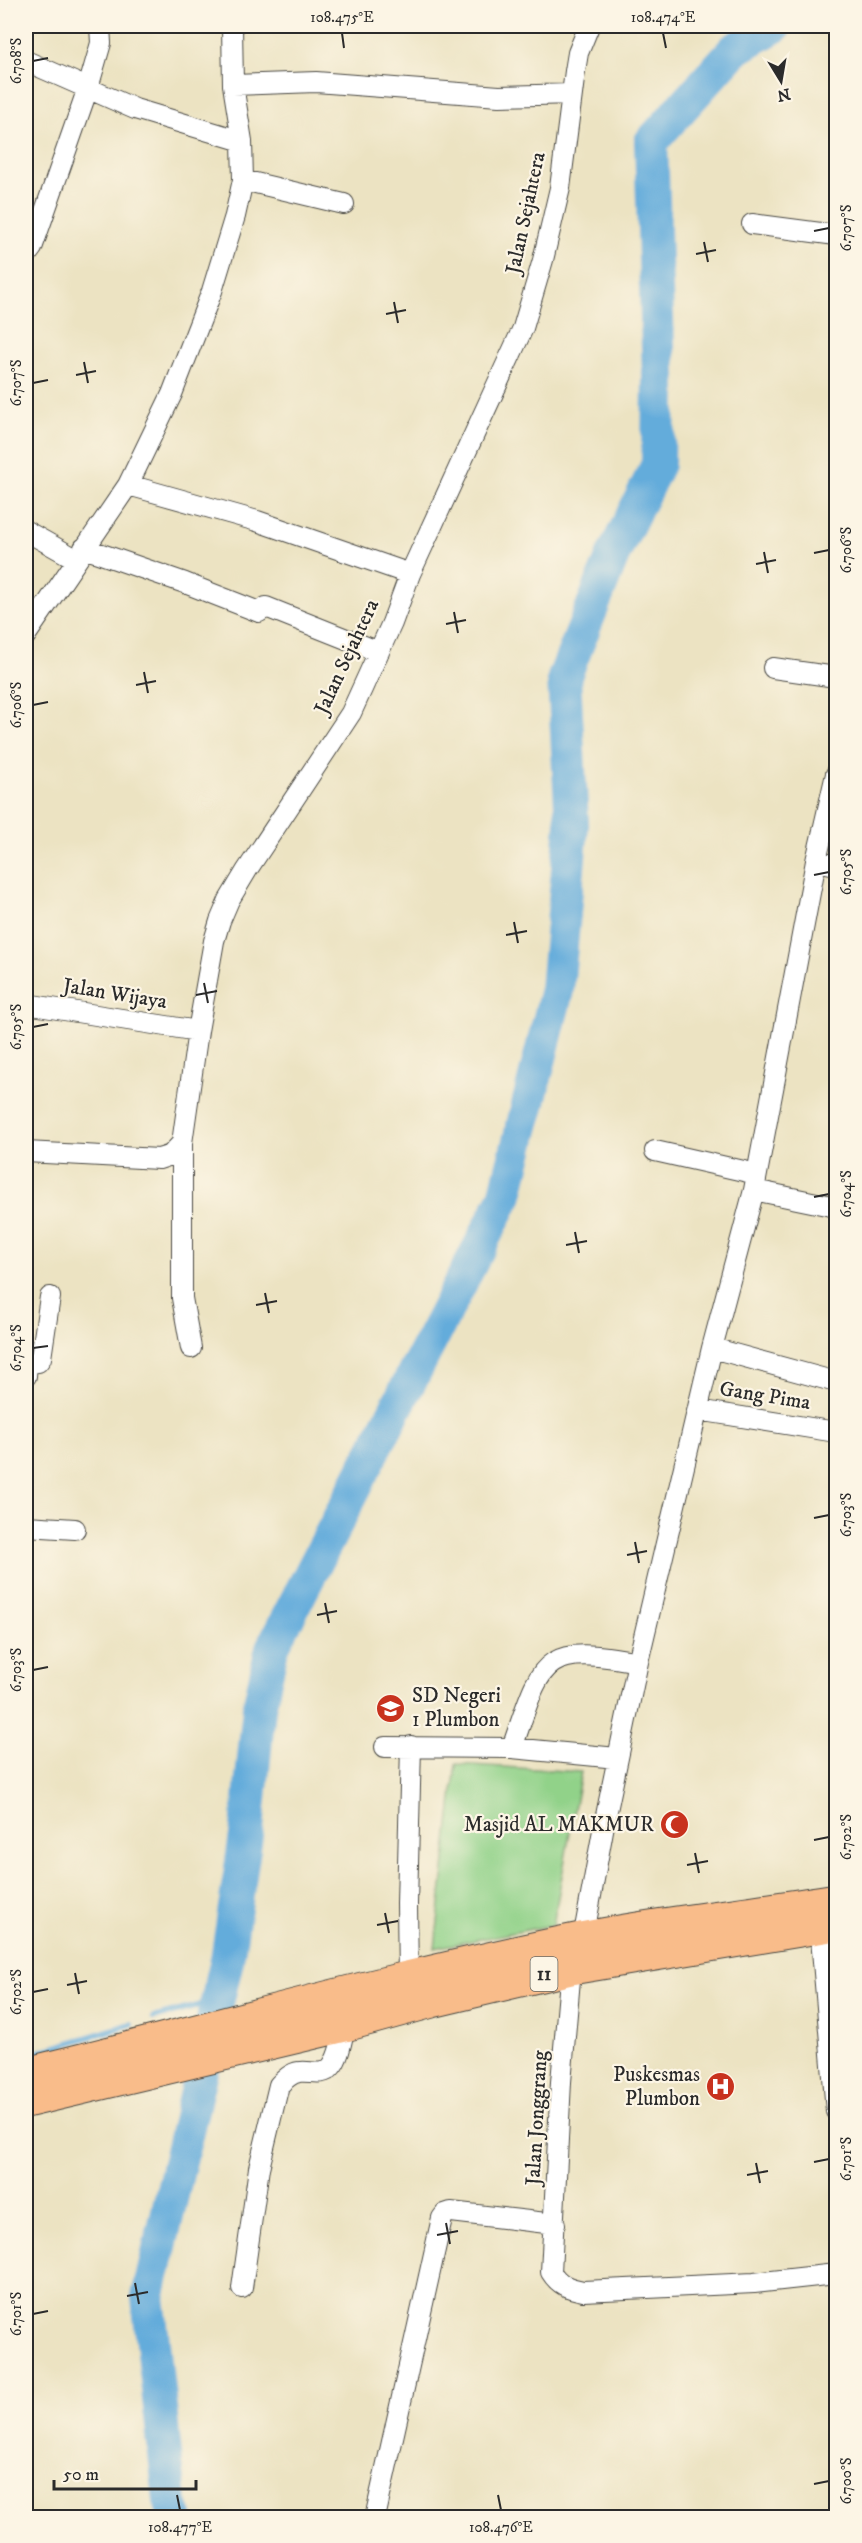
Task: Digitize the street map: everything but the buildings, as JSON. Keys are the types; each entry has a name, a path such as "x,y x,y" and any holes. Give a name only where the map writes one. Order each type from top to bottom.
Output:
{"highway":[{"name":"11","path":"26,2101 272,2014 408,1978 831,1917"},
{"name":"11","path":"26,2074 160,2054 257,2045 345,2025 432,2001 577,1953"}],"street":[{"path":"26,256 32,248 88,88 101,43 100,26"},
{"path":"26,635 87,553 128,485 172,394 212,291 235,216 243,180 242,141 233,85 232,26"},
{"name":"Jalan Sejahtera","path":"191,1348 182,1298 183,1143 198,1031 214,940 229,900 351,713 379,652 410,574 523,328 543,260 560,188 578,53 589,26"},
{"path":"26,61 135,109 242,141"},
{"path":"233,85 316,82 499,96 572,94"},
{"path":"243,180 344,204"},
{"path":"752,224 837,236"},
{"path":"132,486 257,521 410,574"},
{"path":"26,531 87,553 185,582 259,612 266,607 379,652"},
{"path":"773,668 837,677"},
{"name":"Jalan Jonggrang","path":"837,774 816,861 756,1182 712,1348 638,1662 577,1953 561,2082 551,2272 561,2284 583,2291 754,2283 837,2274"},
{"path":"816,861 837,865"},
{"name":"Jalan Wijaya","path":"26,1004 198,1031"},
{"path":"26,1152 159,1159 171,1155 183,1143"},
{"path":"655,1151 837,1207"},
{"path":"26,1367 38,1362 41,1358 50,1298"},
{"path":"712,1348 837,1382"},
{"name":"Gang Pima","path":"698,1410 831,1431"},
{"path":"26,1526 75,1529"},
{"path":"513,1748 535,1682 551,1662 577,1654 601,1654 638,1662"},
{"path":"408,1978 407,1904 411,1746"},
{"path":"385,1747 513,1748 617,1758"},
{"path":"831,1917 837,2111"},
{"path":"242,2288 258,2168 279,2085 288,2076 298,2072 324,2073 331,2068 336,2059 345,2025"},
{"path":"375,2517 442,2218 451,2212 555,2224"}],"green space":[{"path":"456,1764 581,1772 553,1925 435,1948"}],"waterway":[{"path":"176,2518 170,2500 148,2297 227,1960 247,1829 259,1708 272,1648 505,1197 557,990 572,824 564,678 613,555 658,464 659,376 651,142 734,50 775,26"},
{"path":"153,2018 217,2001"},
{"path":"26,2056 131,2024"}],"place":[{"name":"SD Negeri 1 Plumbon","path":"391,1708"},
{"name":"Masjid AL MAKMUR","path":"675,1825"},
{"name":"Puskesmas Plumbon","path":"721,2087"}]}
